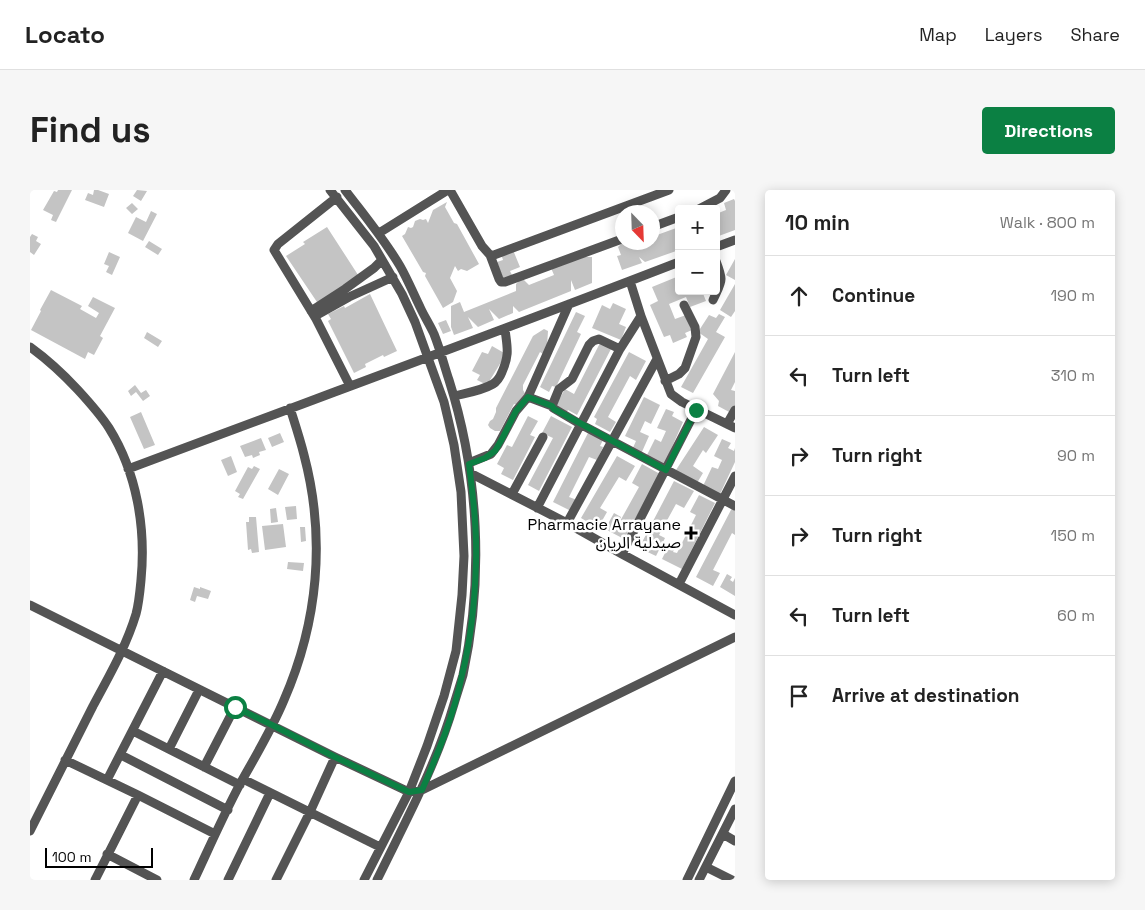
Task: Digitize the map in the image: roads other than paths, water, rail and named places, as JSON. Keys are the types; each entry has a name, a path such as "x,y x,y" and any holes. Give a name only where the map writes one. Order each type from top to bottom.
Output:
{"street":[{"path":"345,190 379,233 410,284 441,352 466,445 475,527 476,562 470,631 462,676 452,712 422,790 377,880"},
{"path":"379,233 449,190 482,246 490,255 499,279 502,282 615,242"},
{"path":"490,255 669,190"},
{"path":"707,205 720,198 726,190"},
{"path":"350,386 313,313 274,250 278,244 334,194 364,232 393,278 415,322 444,402 454,444 461,492 464,556 456,651 436,722 409,792 364,880"},
{"path":"660,224 675,218"},
{"path":"720,246 735,240"},
{"path":"347,293 382,260"},
{"path":"128,469 428,358 675,264"},
{"path":"720,271 722,280 720,284"},
{"path":"313,313 347,293 393,278"},
{"path":"630,281 641,316 670,392 675,398 696,410 731,426 735,410"},
{"path":"713,300 715,295"},
{"path":"469,468 495,451 516,411 528,397 569,304"},
{"path":"666,381 679,374 685,368 696,337 695,327 684,305"},
{"path":"537,508 620,349 641,316"},
{"path":"454,396 486,387 498,380 507,361 508,354 505,329"},
{"path":"552,406 559,389 572,379 591,342 599,339 620,349"},
{"path":"30,347 48,360 94,407 109,427 128,469 135,493 143,538 143,563 136,612 122,650 30,831"},
{"path":"567,523 657,359"},
{"path":"528,397 552,406 580,424 735,506"},
{"path":"194,880 241,782 285,699 300,656 314,596 316,549 314,512 305,457 290,408"},
{"path":"622,554 696,410"},
{"path":"512,494 543,436"},
{"path":"469,468 537,508 735,614"},
{"path":"679,584 735,476"},
{"path":"30,604 199,690 409,792 422,790 735,637"},
{"path":"107,780 163,671"},
{"path":"169,750 199,690"},
{"path":"204,767 235,707"},
{"path":"133,731 204,767 270,793 380,847"},
{"path":"121,755 228,810"},
{"path":"276,880 335,757"},
{"path":"65,760 215,834"},
{"path":"687,880 735,781"},
{"path":"409,792 413,806"},
{"path":"228,880 270,793"},
{"path":"95,880 138,795"},
{"path":"699,880 735,809"},
{"path":"722,834 735,841"},
{"path":"107,854 157,880"},
{"path":"706,867 732,880"}],"place":[{"name":"Pharmacie Arrayane صيدلية الريان","path":"691,533"}]}
